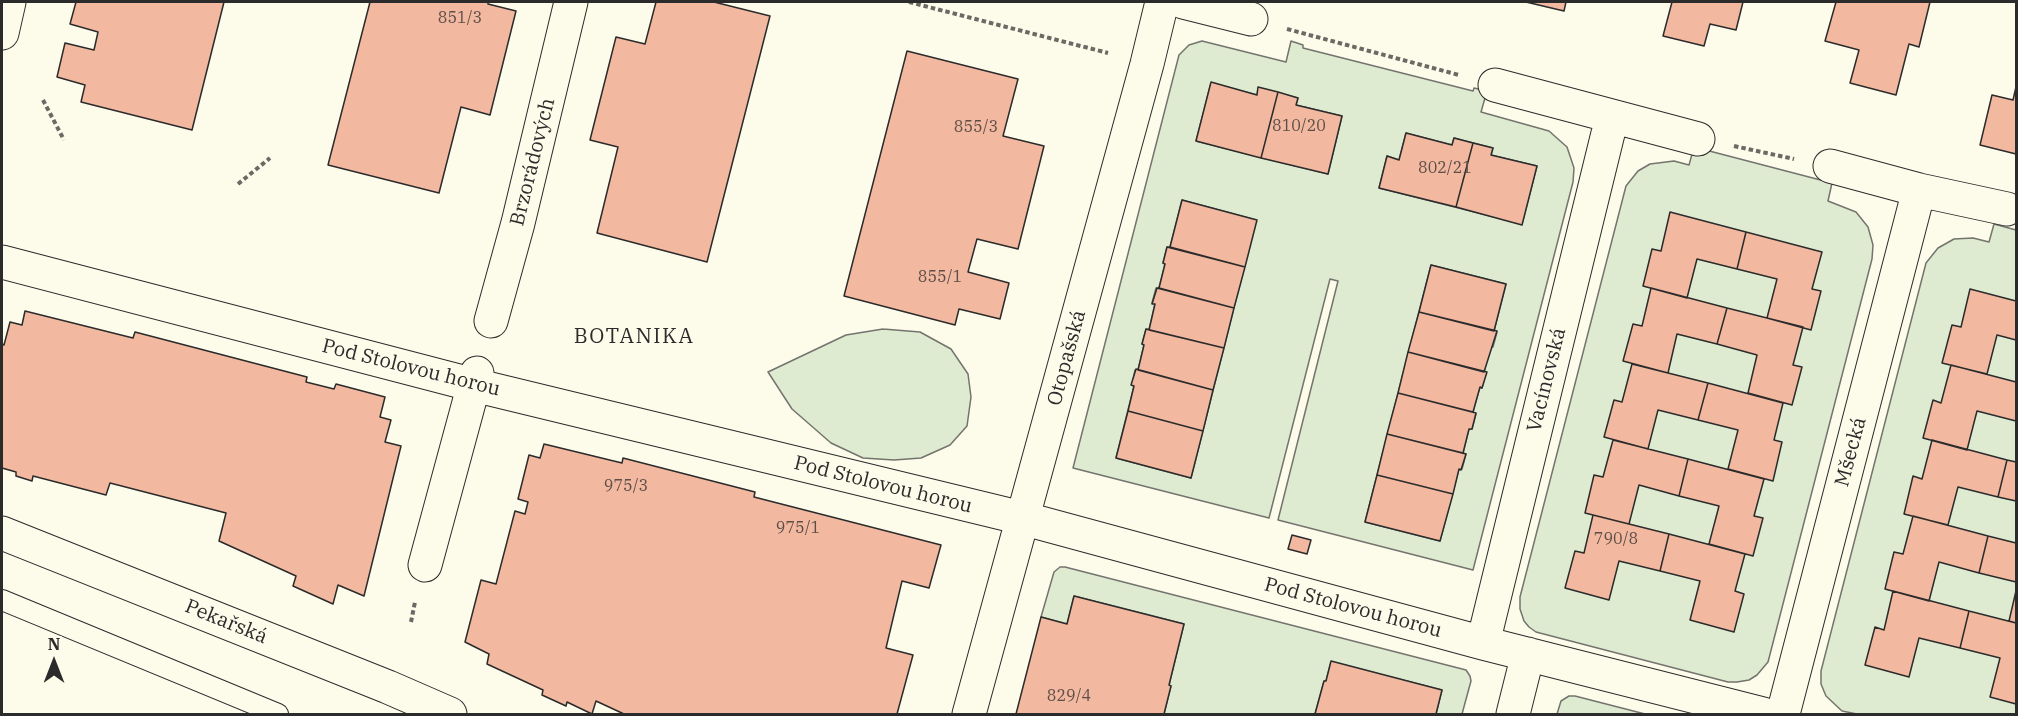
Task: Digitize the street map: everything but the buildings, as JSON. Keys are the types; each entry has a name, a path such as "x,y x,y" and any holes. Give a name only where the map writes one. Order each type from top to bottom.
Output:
{"street":[{"path":"2,33 9,2"},
{"name":"Brzorádových","path":"491,321 518,223 571,2"},
{"name":"Otopašská","path":"969,714 1162,2"},
{"path":"1183,2 1251,19"},
{"path":"1495,85 1698,139"},
{"name":"Vacínovská","path":"1483,643 1612,117"},
{"path":"1830,166 1920,190 2007,209"},
{"name":"Mšecká","path":"1782,714 1920,190"},
{"name":"Pod Stolovou horou","path":"2,262 476,379 1022,518 1483,643 1763,714"},
{"path":"425,565 476,379"},
{"name":"Pekařská","path":"2,533 377,682 450,714"},
{"path":"1513,714 1528,654"}],"lane":[{"path":"2,600 278,714"}],"path":[{"path":"909,2 1147,63"},
{"path":"1251,19 1495,85"},
{"path":"43,100 63,140"},
{"path":"1698,139 1830,166"},
{"path":"238,184 270,158"}],"green space":[{"path":"1202,41 1286,62 1291,41 1303,45 1303,48 1473,91 1474,88 1487,91 1481,112 1549,131 1567,147 1574,168 1573,182 1473,570 1278,520 1338,281 1330,279 1269,518 1073,468 1179,55 1189,45","holes":["1211,83 1257,95 1258,88 1298,98 1296,105 1342,116 1328,174 1196,141","1406,133 1452,145 1454,138 1493,148 1491,155 1537,166 1522,224 1379,188 1387,156 1399,160","1182,200 1256,220 1191,478 1116,458 1134,386 1132,385 1135,370 1138,370 1146,329 1149,330 1155,304 1152,303 1156,288 1159,288 1167,247 1170,247","1431,265 1506,284 1494,331 1497,332 1493,347 1490,347 1484,372 1486,373 1473,412 1476,414 1472,429 1469,429 1463,453 1466,454 1462,469 1459,469 1440,541 1365,522"]},
{"path":"1694,147 1832,183 1828,201 1856,212 1868,227 1873,245 1872,259 1768,662 1757,675 1749,680 1737,682 1728,682 1536,632 1524,621 1520,609 1520,597 1626,186 1638,171 1650,164 1674,161 1689,165"},
{"path":"1994,224 2016,230 2016,714 1857,714 1842,711 1826,696 1821,684 1821,671 1926,263 1938,248 1954,239 1973,238 1989,242"},
{"path":"883,329 920,332 951,349 968,374 971,397 967,426 950,445 921,458 894,460 863,458 831,443 792,409 768,372 846,335"},
{"path":"1060,567 1466,670 1471,681 1462,714 1436,714 1442,690 1331,662 1315,714 1164,714 1184,624 1074,596 1067,624 1041,617 1054,572"},
{"path":"1569,696 1645,714 1557,714 1561,701"}],"district":[{"name":"BOTANIKA","path":"634,337"}]}
